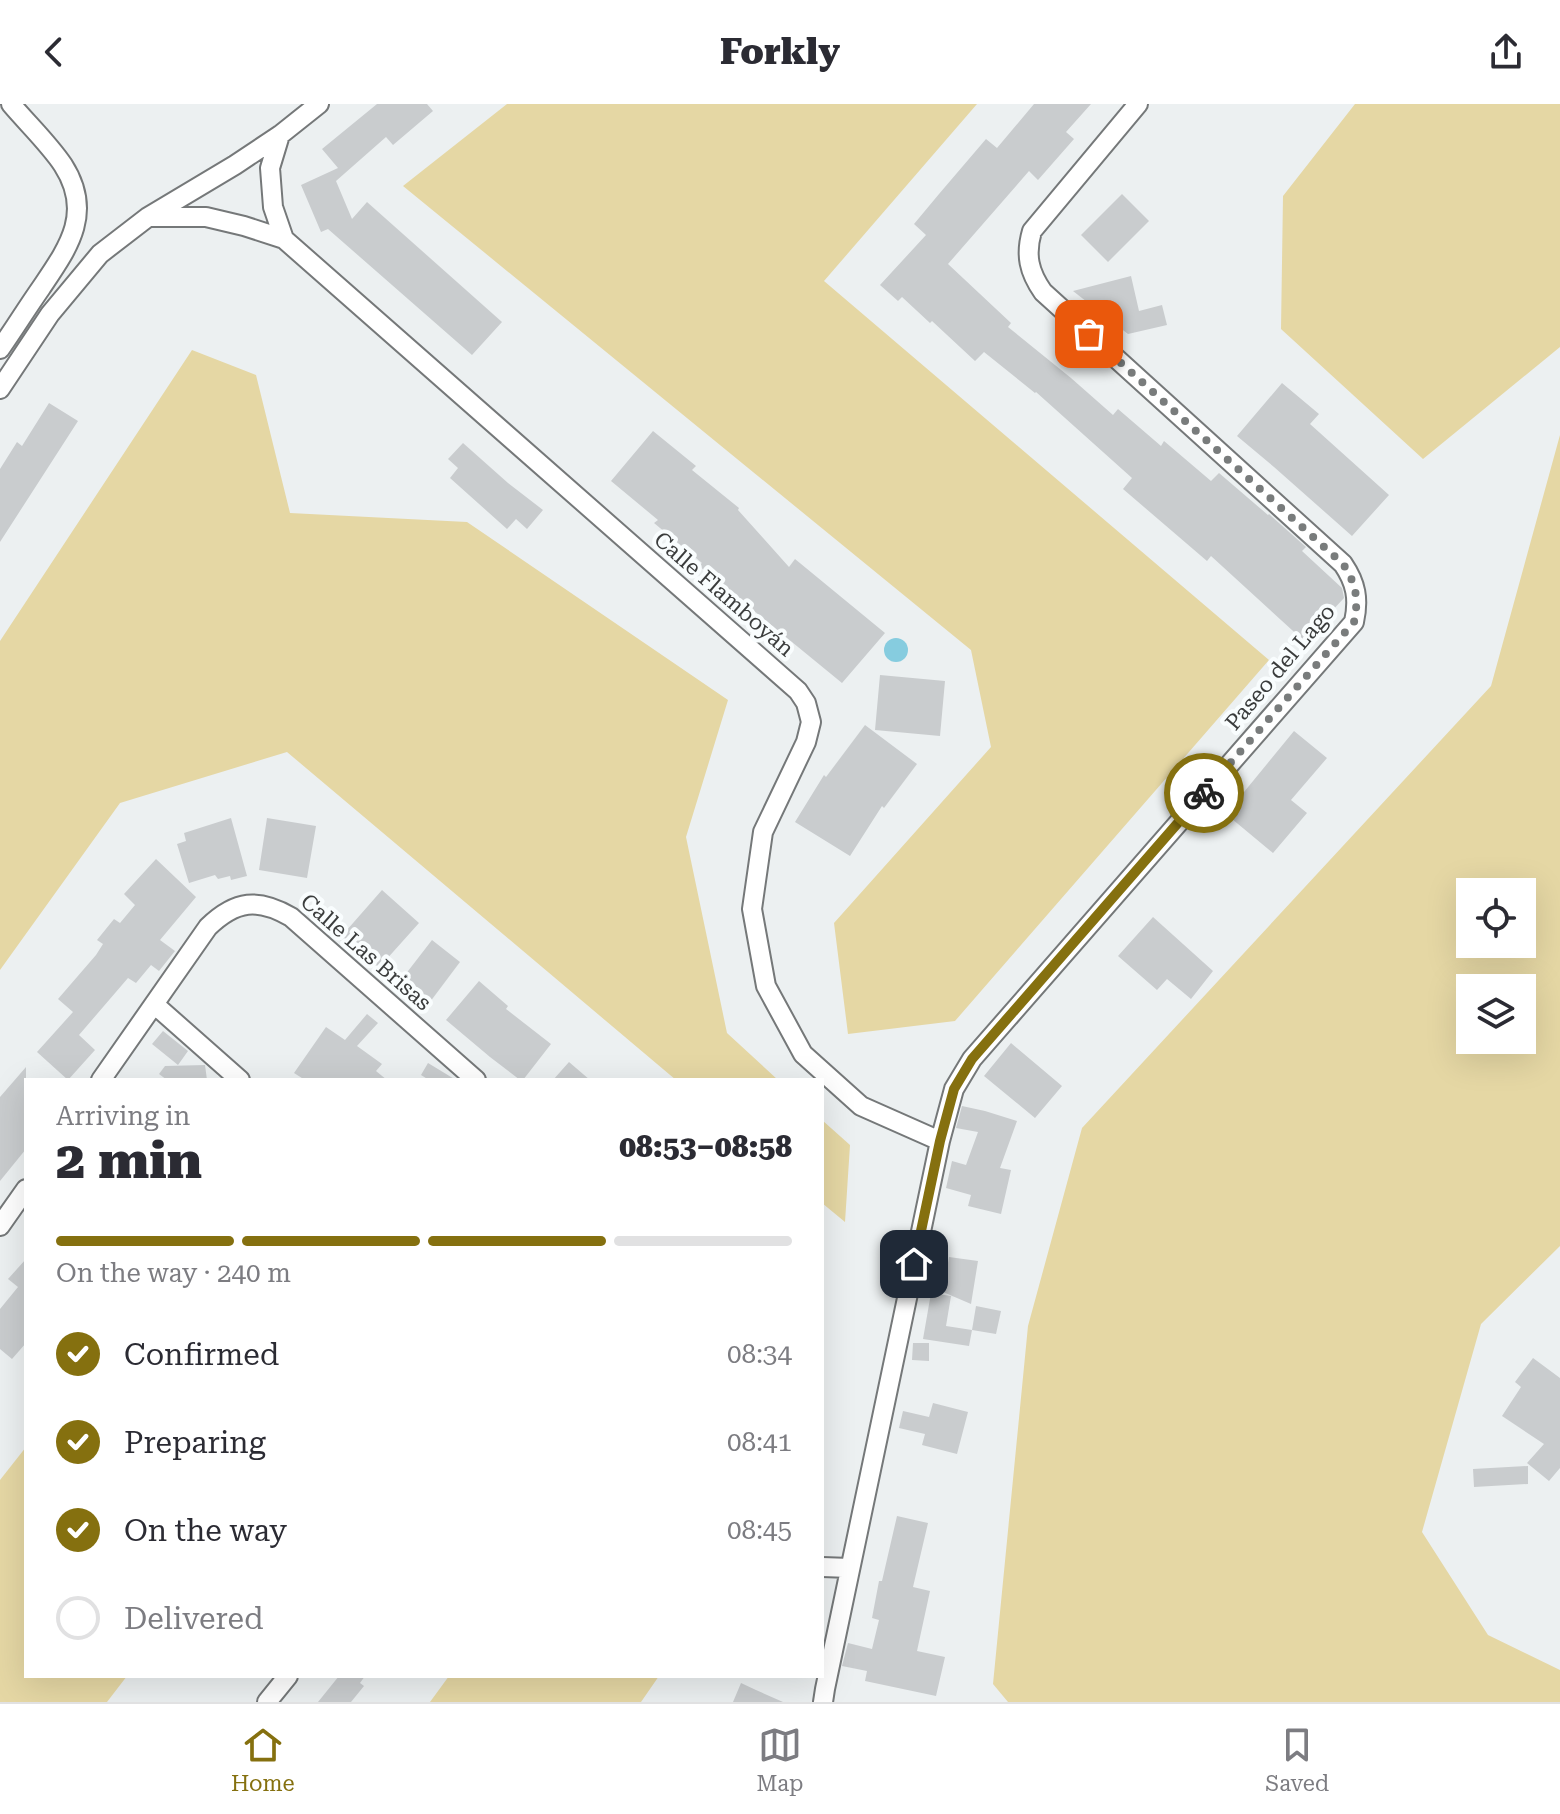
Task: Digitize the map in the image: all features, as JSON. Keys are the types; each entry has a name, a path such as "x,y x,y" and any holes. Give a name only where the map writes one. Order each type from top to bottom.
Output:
{"street":[{"path":"0,349 61,259 73,237 77,212 74,187 63,165 11,104"},
{"path":"0,389 50,314 100,254 148,217 280,135 319,104"},
{"name":"Paseo del Lago","path":"824,1696 940,1141 954,1089 972,1059 1354,622 1357,607 1356,591 1343,564 1043,292 1034,279 1028,263 1027,247 1032,231 1138,104"},
{"path":"280,135 270,168 273,207 284,239"},
{"path":"148,217 206,217 284,239"},
{"name":"Calle Flamboyán","path":"284,239 798,691 806,703 811,722 806,742 763,832 752,909 766,986 803,1054 861,1106 940,1141"},
{"name":"Calle Las Brisas","path":"102,1078 208,927 222,914 238,906 257,903 275,907 291,917 474,1078"},
{"path":"154,1004 238,1078"},
{"path":"0,1226 24,1192"},
{"path":"824,1567 850,1568"},
{"path":"267,1702 286,1678"}],"shaded area":[{"path":"507,104 977,104 824,281 1269,660 955,1021 848,1034 834,923 991,747 971,650 403,186"},
{"path":"1355,104 1560,104 1560,347 1423,459 1281,329 1283,196"},
{"path":"192,350 256,375 290,513 467,522 728,700 686,837 727,1033 776,1078 674,1078 287,752 120,803 0,970 0,641"},
{"path":"1560,435 1560,1246 1481,1324 1422,1532 1488,1635 1560,1670 1560,1702 1008,1702 993,1684 1028,1326 1082,1128 1491,686"},
{"path":"824,1122 850,1145 845,1222 824,1205"},
{"path":"24,1450 24,1678 125,1678 107,1702 0,1702 0,1480"},
{"path":"448,1678 658,1678 641,1702 430,1702"}],"water":[{"path":"896,638 904,642 908,650 904,658 896,662 888,658 884,650 888,642"}],"building":[{"path":"377,104 427,104 433,111 393,145 386,137 336,181 352,219 367,202 502,322 472,355 328,229 321,232 301,185 338,168 322,149"},
{"path":"1034,104 1091,104 1066,132 1074,139 1038,180 1029,171 948,264 1011,323 1008,327 1113,415 1118,409 1161,446 1164,441 1211,481 1219,473 1306,547 1302,551 1342,588 1344,598 1304,641 1211,556 1207,561 1123,489 1132,478 1036,392 984,352 975,361 902,297 898,301 880,285 926,235 914,224 939,194 986,139 997,148"},
{"path":"1122,194 1149,221 1108,262 1081,235"},
{"path":"1131,276 1139,311 1162,305 1167,325 1128,334 1073,291"},
{"path":"1282,383 1319,414 1310,424 1389,495 1352,536 1237,436"},
{"path":"49,403 78,421 0,542 0,469 17,442 22,446"},
{"path":"653,431 696,466 692,470 739,508 789,567 795,559 885,633 842,683 742,601 736,606 699,565 702,563 654,523 658,520 611,481"},
{"path":"463,443 543,510 527,529 516,519 507,529 450,478 458,468 448,459"},
{"path":"880,675 945,681 940,736 875,730"},
{"path":"865,725 917,764 884,808 882,806 850,856 795,822 824,775 826,777"},
{"path":"1294,731 1327,758 1291,800 1307,813 1273,853 1226,814"},
{"path":"231,818 247,876 231,880 230,876 218,879 215,875 189,883 177,844 186,841 184,833"},
{"path":"267,818 316,826 307,878 259,870"},
{"path":"156,859 196,897 160,940 175,951 159,971 151,965 136,983 128,978 79,1035 95,1050 70,1078 66,1078 37,1052 73,1012 58,999 96,955 103,944 97,940 114,919 120,923 135,905 124,894"},
{"path":"382,890 419,923 376,971 339,939"},
{"path":"1153,917 1213,971 1191,999 1167,979 1157,990 1118,956"},
{"path":"432,940 460,962 427,1006 398,984"},
{"path":"479,981 508,1006 506,1009 551,1044 525,1078 517,1078 446,1020"},
{"path":"367,1014 378,1023 357,1046 382,1064 376,1071 385,1078 302,1078 294,1073 326,1027 345,1040"},
{"path":"163,1031 188,1051 178,1065 152,1044"},
{"path":"1011,1043 1062,1086 1035,1118 984,1076"},
{"path":"569,1062 588,1078 555,1078"},
{"path":"428,1063 453,1078 426,1078 421,1075"},
{"path":"205,1065 207,1078 164,1078 159,1074 165,1066"},
{"path":"26,1067 24,1151 0,1181 0,1097"},
{"path":"962,1106 1017,1121 1000,1168 1011,1170 1001,1214 968,1206 971,1195 946,1188 952,1161 966,1165 978,1132 956,1128"},
{"path":"949,1257 978,1261 971,1304 943,1292"},
{"path":"24,1261 24,1345 12,1359 0,1349 0,1309 18,1287 8,1279"},
{"path":"931,1293 951,1296 946,1326 972,1330 969,1346 923,1339"},
{"path":"976,1306 1001,1311 996,1334 972,1330"},
{"path":"913,1343 929,1343 929,1361 912,1360"},
{"path":"1533,1358 1560,1378 1560,1468 1549,1481 1527,1463 1544,1444 1502,1416 1521,1387 1515,1382"},
{"path":"933,1403 968,1412 957,1454 922,1445 925,1434 899,1428 903,1411 929,1417"},
{"path":"1528,1466 1528,1484 1474,1487 1473,1469"},
{"path":"897,1516 928,1523 913,1587 930,1591 917,1651 945,1657 936,1696 865,1681 867,1671 842,1666 848,1643 872,1649 879,1620 872,1618"},
{"path":"337,1678 364,1678 360,1683 364,1686 351,1702 318,1702"},
{"path":"741,1683 756,1690 783,1702 733,1702"}],"way so far":[{"path":"1089,334 1343,564 1356,591 1354,622 1204,793"}],"route":[{"path":"914,1264 954,1089 972,1059 1204,793"}]}
